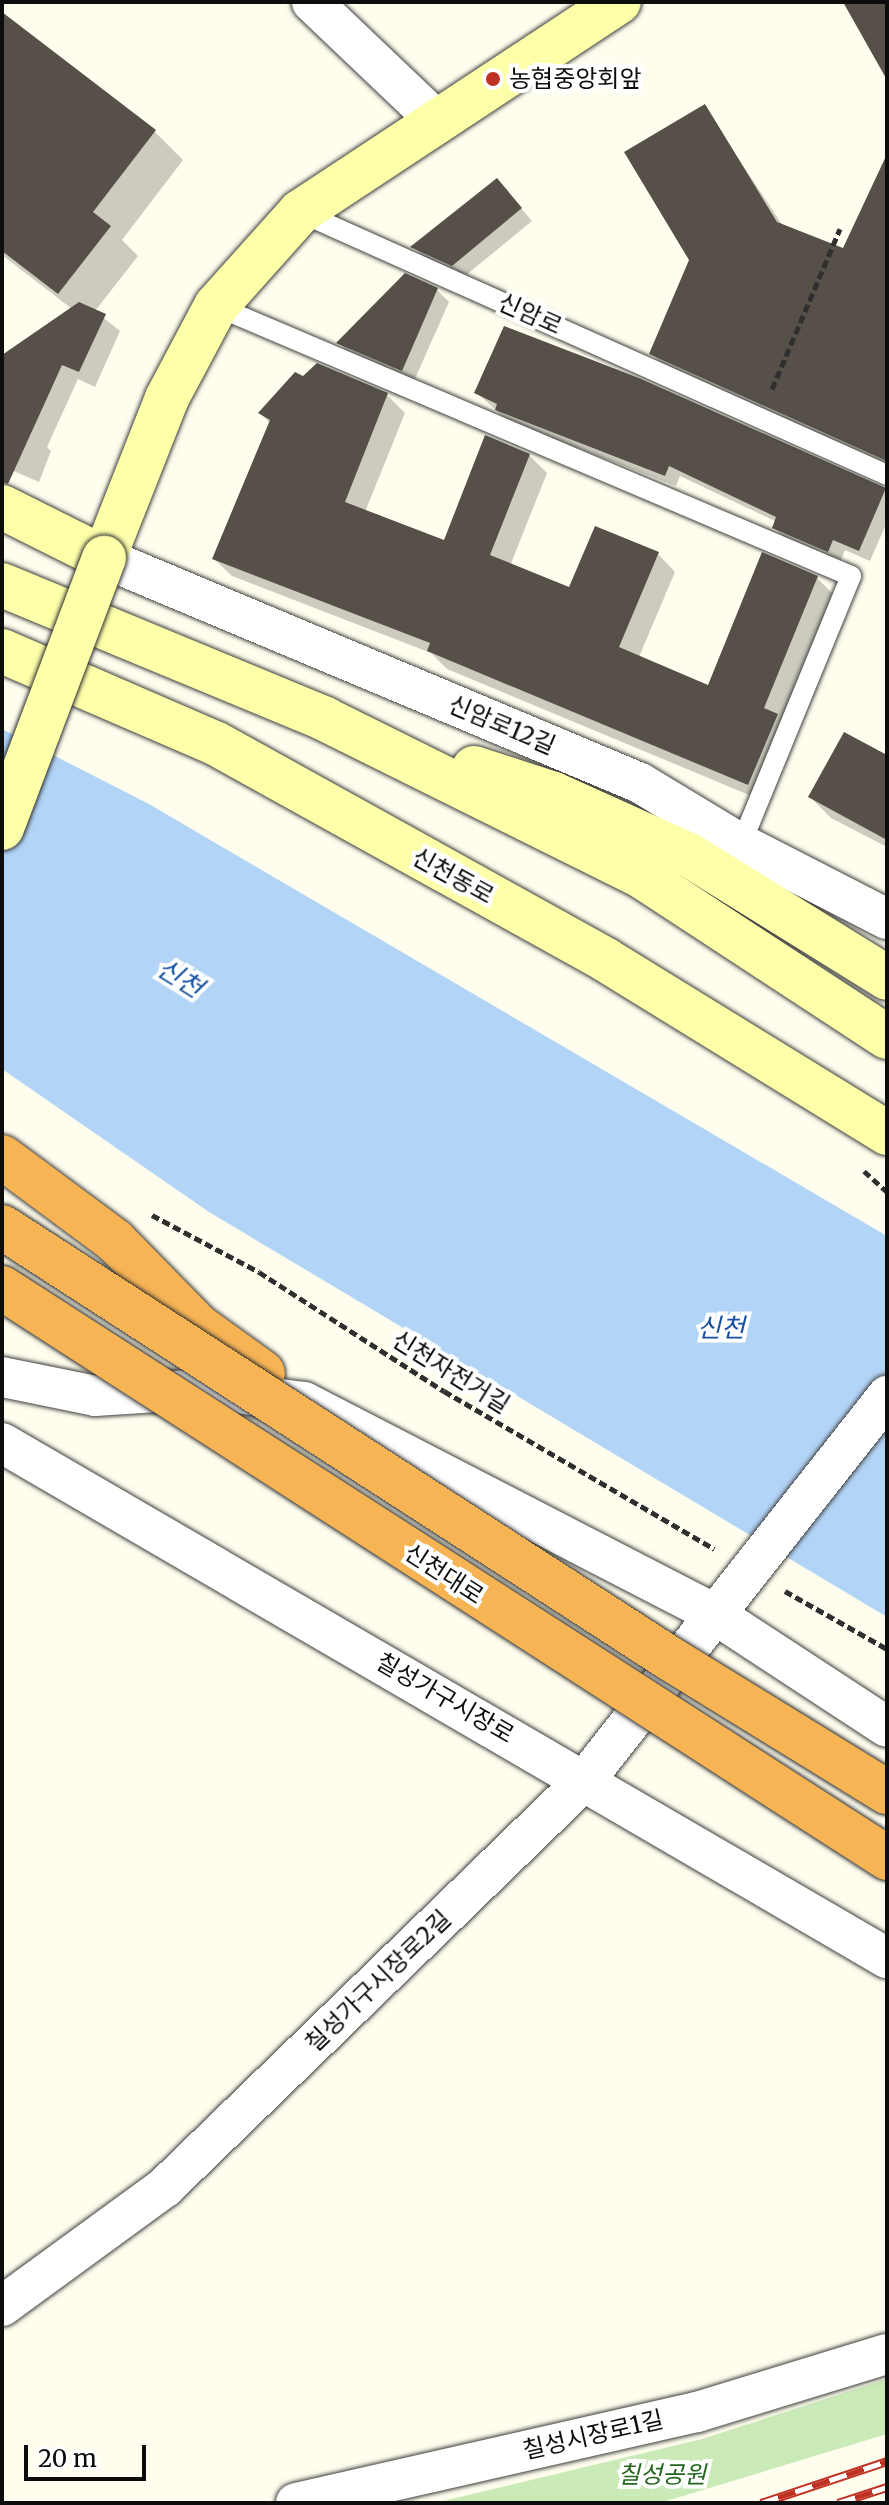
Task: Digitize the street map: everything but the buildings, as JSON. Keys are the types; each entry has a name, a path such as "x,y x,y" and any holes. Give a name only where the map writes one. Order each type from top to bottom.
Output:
{"highway":[{"path":"2,1157 115,1241 198,1326 304,1402"},
{"path":"2,1227 669,1658 887,1792"},
{"name":"신천대로","path":"2,1288 887,1858"}],"main road":[{"path":"2,828 167,398 216,306 300,212 435,119 619,2"},
{"path":"2,507 104,558"},
{"path":"2,585 325,719 641,876 887,1037"},
{"name":"신천동로","path":"2,651 215,743 606,960 887,1133"},
{"path":"325,719 554,794 676,849 887,978"}],"street":[{"path":"312,2 435,119"},
{"name":"신암로12길","path":"104,558 640,783 741,844 887,919"},
{"path":"2,1377 95,1396 204,1389 304,1402 716,1615 887,1727"},
{"name":"칠성가구시장로2길","path":"2,2306 165,2187 585,1780 716,1615 767,1574 887,1396"},
{"name":"칠성가구시장로","path":"2,1443 887,1958"},
{"name":"칠성시장로1길","path":"296,2503 697,2412 887,2354"}],"lane":[{"name":"신암로","path":"300,212 887,475"},
{"path":"216,306 851,576 741,844"}],"path":[{"path":"761,416 840,229"},
{"name":"신천자전거길","path":"140,1207 259,1272 444,1391 719,1552"},
{"path":"767,1574 887,1649"}],"green space":[{"name":"칠성공원","path":"887,2379 887,2434 660,2503 435,2503 702,2439"}],"water":[{"name":"신천","path":"2,729 149,804 887,1236 887,1617 209,1212 2,1069"}],"railway":[{"path":"761,2503 887,2461"},
{"path":"838,2503 887,2487"}],"place":[{"name":"농협중앙회앞","path":"493,79"}]}
